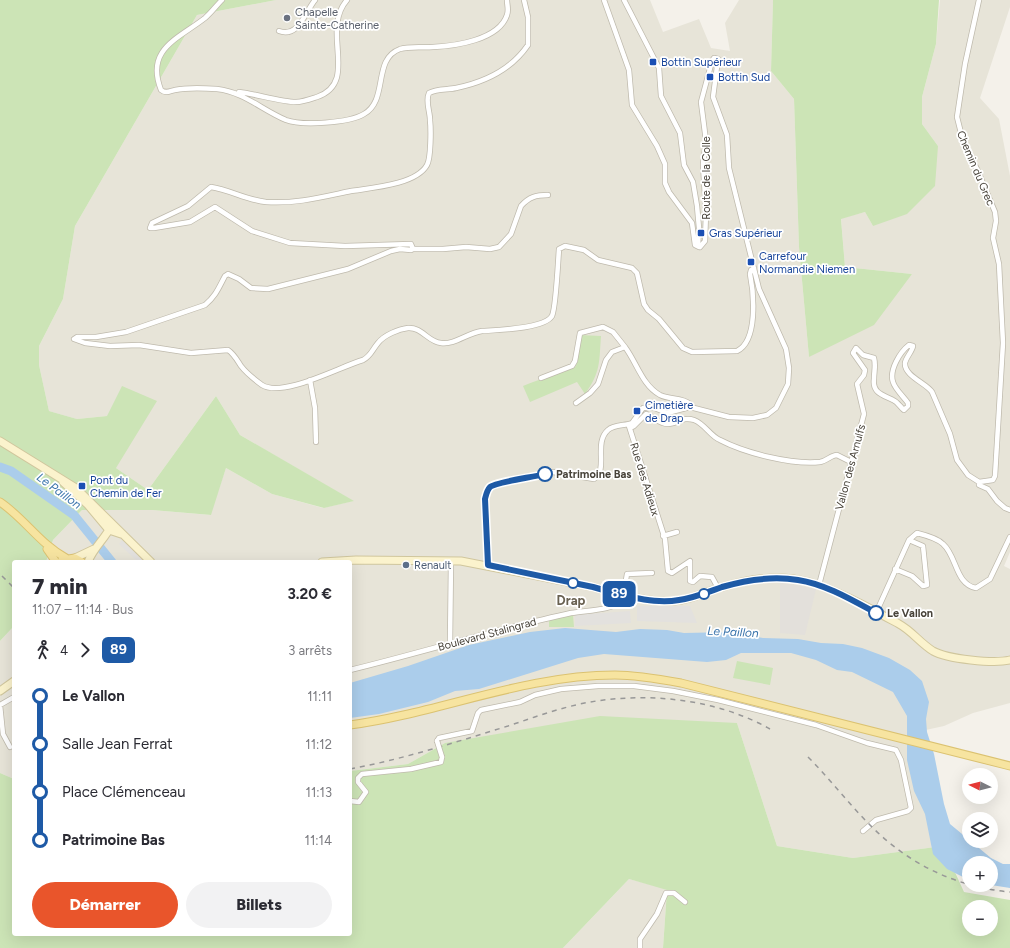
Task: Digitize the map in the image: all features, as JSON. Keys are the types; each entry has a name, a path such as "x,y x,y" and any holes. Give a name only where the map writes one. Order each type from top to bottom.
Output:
{"main road":[{"path":"0,502 26,523 63,560 79,559"},
{"path":"0,506 23,525 46,548 55,560"},
{"path":"352,725 537,683 563,679 615,675 681,683 889,737"},
{"path":"352,728 538,686 563,682 614,678 680,686 1010,767"}],"street":[{"path":"222,0 205,18 176,37 162,51 156,67 157,81 163,92 185,88 219,89 238,94 288,120 316,123 352,119 364,114 373,106 379,94 383,71 387,59 392,53 401,49 453,46 484,37 503,22 508,11 507,0"},
{"path":"279,31 285,33 295,30 315,0"},
{"path":"238,94 239,92 260,94 296,102 321,95 330,88 337,79 339,69 335,30 336,22 341,6 347,0"},
{"path":"414,249 411,244 344,246 282,242 252,231 215,207 190,222 154,228 150,228 150,225 188,206 211,187 223,189 251,200 266,202 298,202 351,191 373,189 419,173 428,162 431,121 428,102 429,93 433,91 455,88 497,75 513,63 528,45 528,17 524,0"},
{"path":"604,0 628,70 632,105 657,146 665,164 667,186 692,223 695,245 699,247"},
{"name":"Route de la Colle","path":"624,0 659,68 661,96 680,133 684,165 693,182 697,206 699,247"},
{"name":"Chemin du Grec","path":"979,0 965,64 957,117 964,145 977,169 995,212 996,221 992,238 1000,264 1003,343 995,476 993,480 979,482"},
{"name":"Route de la Colle","path":"699,247 702,246 705,241 706,213 703,164 706,141 701,102 712,61 716,57 719,61 713,97 727,135 729,168 754,268"},
{"path":"548,195 533,196 524,202 521,206 511,234 499,247 490,249 466,247 411,250 400,249 391,251 348,269 268,289 251,288 239,279 228,274 225,276 220,288 212,299 205,304 126,332 96,337 77,337 74,339 85,343 110,346 139,345 191,353 228,350 233,353 249,375 264,386 274,389 310,380 362,360 370,356 380,341 409,328 419,330 434,341 446,343 474,332 532,326 547,321 552,316 554,306 560,249 565,246 584,250 598,260 632,268 637,272 644,304 648,310 659,319 683,348 692,352 736,350 743,348 751,329 753,312 750,274 754,268"},
{"path":"629,426 641,410 646,406 667,413 690,407 729,417 760,417 767,415 776,408 785,392 789,368 786,349 763,301 754,268"},
{"path":"541,378 572,366 575,361 580,333 603,327 613,332 635,362 643,379 654,391 669,398 686,401 690,404 690,407"},
{"name":"Vallon des Arnulfs","path":"819,585 864,414 857,384 864,375 865,370 856,359 854,350 856,348 863,355 874,358 876,365 873,381 877,392 882,396 898,403 904,410 906,410 908,403 892,380 896,363 904,349 909,345 913,346 906,359 906,368 908,372 932,392 950,434 957,460 968,475 979,482"},
{"path":"576,403 590,393 598,384 606,360 612,352 625,348"},
{"path":"310,380 315,408 316,442"},
{"path":"488,565 485,499 490,487 549,473 594,479 599,475 600,471 601,442 604,435 612,427 634,426 646,414 665,424 670,424 682,418 693,420 711,432 715,438 732,447 798,461 820,462 837,455 851,462"},
{"name":"Rue des Adieux","path":"629,426 663,535 669,573 677,571 688,561 690,561 690,581 693,582 700,576 712,578 718,588"},
{"path":"0,441 48,469 76,488 111,527"},
{"path":"48,469 111,527 124,535 149,560"},
{"path":"979,482 979,485 988,488 1005,508 1010,510"},
{"path":"96,513 103,525 105,538"},
{"path":"79,559 94,549 105,538 111,527"},
{"path":"663,535 677,532"},
{"path":"876,613 909,540 917,533 925,534 943,544 950,553 964,581 969,586 976,588 990,579 1010,537"},
{"path":"896,569 912,576 923,586 927,585 924,546 909,540"},
{"path":"89,560 94,549"},
{"path":"450,644 451,560"},
{"path":"352,562 451,560 488,565 593,587 625,596 672,601 691,598 718,588 749,581 775,578 797,580 819,585 900,625 928,647 940,654 989,662 1010,660"},
{"path":"625,596 627,574 652,573"},
{"name":"Boulevard Stalingrad","path":"352,669 530,622 617,606 625,596"},
{"path":"0,691 12,682"},
{"path":"352,802 359,802 366,792 358,782 358,778 362,774 411,769 441,762 442,757 437,741 439,738 472,731 478,713 481,710 520,702 535,694 598,686 634,686 689,694 816,725 867,743 896,750 901,760 911,808 908,811 876,820 863,831"},
{"path":"10,747 3,734 0,705 12,698"},
{"path":"640,948 640,939 658,914 666,894 674,893 686,902"}],"shaded area":[{"path":"276,0 650,0 663,32 699,19 711,48 730,51 725,23 739,0 773,0 771,71 794,99 799,247 809,357 912,274 845,267 841,218 865,212 873,226 938,146 922,124 922,97 936,44 940,0 1010,0 1010,7 980,98 999,119 1010,176 1010,552 1004,566 1010,569 1010,703 973,713 944,726 921,731 943,846 853,858 777,846 737,723 445,743 408,764 352,771 352,560 47,560 53,540 82,510 152,510 210,515 226,468 272,494 323,508 353,501 240,435 216,396 148,490 116,468 107,416 77,419 49,411 39,365 39,346 63,299 75,226 197,15"},
{"path":"123,539 145,560 136,560 119,544"},
{"path":"780,582 816,589 805,635 780,633"},
{"path":"637,606 690,606 697,623 637,621"},
{"path":"630,611 631,623 575,626 575,615"},
{"path":"12,628 12,778 0,773 0,641"},
{"path":"629,879 667,889 663,948 563,948"}],"green space":[{"path":"0,0 276,0 197,15 75,226 63,299 39,346 39,365 49,411 77,419 107,416 122,386 157,401 116,468 148,490 216,396 240,435 354,501 324,508 272,494 226,468 211,515 152,510 82,510 53,540 47,560 12,560 12,628 0,641"},
{"path":"773,0 939,0 936,44 922,97 922,124 938,146 935,186 907,214 873,226 865,212 841,219 845,267 912,274 874,325 809,357 799,247 794,99 771,71"},
{"path":"580,335 601,336 597,373 585,394 577,382 530,402 523,386 564,372 576,366"},
{"path":"573,615 574,627 549,627 549,620"},
{"path":"737,661 773,668 770,685 733,678"},
{"path":"600,716 737,723 777,846 853,858 943,846 962,888 962,892 1010,900 1010,948 663,948 667,890 629,879 563,948 0,948 0,773 12,778 12,936 352,936 352,771 408,764 445,743"}],"water":[{"path":"565,628 616,632 640,629 667,630 684,633 731,632 763,638 798,639 821,643 843,644 862,648 889,658 910,670 922,681 929,702 926,719 927,732 934,754 944,804 950,824 962,834 962,848 979,848 989,856 962,856 962,876 947,869 933,854 925,814 914,791 907,760 907,716 893,692 852,672 837,670 816,660 791,653 741,653 726,660 707,662 604,654 578,658 479,689 455,691 428,702 379,714 352,718 352,682 408,666 469,645 530,632"},
{"path":"998,862 1003,864 1010,864 1010,888 998,886"}],"waterway":[{"name":"Le Paillon","path":"0,467 11,471 74,515 110,560"}],"railway":[{"path":"2,576 12,586"},
{"path":"352,769 430,750 549,712 590,702 612,699 659,698 682,700 728,711 770,729"},
{"path":"808,757 870,825 900,851 917,862 952,879 971,885 1010,892"}],"bus line":[{"name":"89","path":"545,474 533,478 494,485 487,491 485,499 488,565 593,587 621,595 627,592 630,594 630,597 664,601 691,598 735,583 783,578 819,585 876,613"}],"place":[{"name":"Chapelle Sainte-Catherine","path":"287,18"},
{"name":"Bottin Supérieur","path":"653,62"},
{"name":"Bottin Sud","path":"710,77"},
{"name":"Gras Supérieur","path":"701,233"},
{"name":"Carrefour Normandie Niemen","path":"751,262"},
{"name":"Cimetière de Drap","path":"637,411"},
{"name":"Patrimoine Bas","path":"545,474"},
{"name":"Pont du Chemin de Fer","path":"82,486"},
{"name":"Renault","path":"406,565"},
{"name":"Le Vallon","path":"876,613"}],"district":[{"name":"Drap","path":"571,600"}]}
